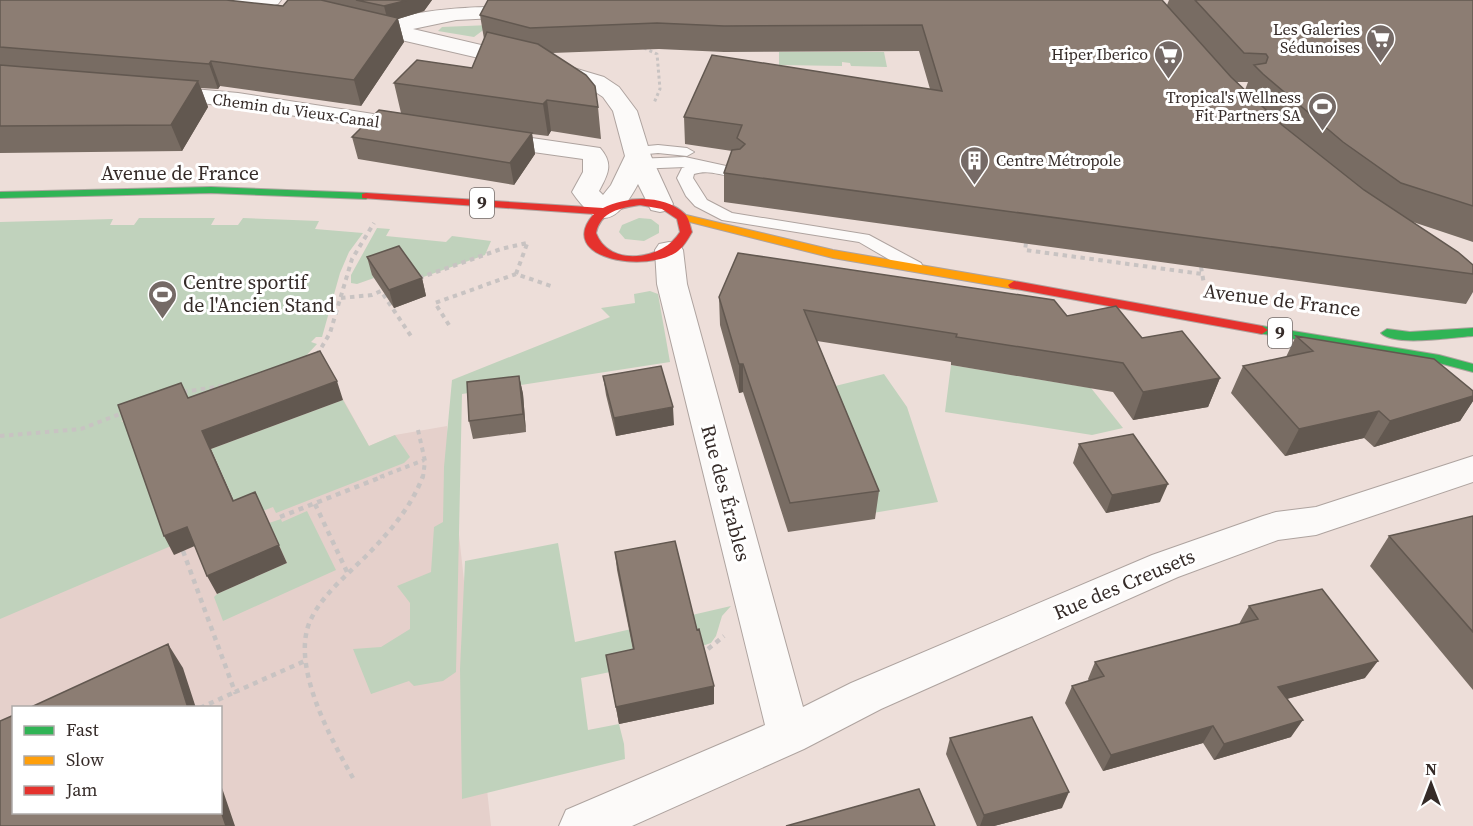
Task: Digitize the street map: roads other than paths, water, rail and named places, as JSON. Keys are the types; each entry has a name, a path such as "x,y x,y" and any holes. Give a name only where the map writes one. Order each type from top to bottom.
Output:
{"main road":[{"name":"Avenue de France","path":"0,195 211,190 360,195 604,211 632,202 833,254"},
{"name":"Avenue de France","path":"360,195 508,219"},
{"path":"604,211 591,223 585,236 597,247 621,257 642,258 678,248 686,232 671,211"},
{"name":"Avenue de France","path":"757,249 833,254 915,267 1278,333 1440,359 1473,368"},
{"name":"Avenue de France","path":"1087,297 1309,323"},
{"name":"Avenue de France","path":"1376,332 1410,336 1473,332"}],"street":[{"path":"165,0 216,7 241,6 271,0"},
{"path":"540,11 438,16 382,29 542,66 596,82 611,92 625,111 638,158 671,211"},
{"name":"Chemin du Vieux-Canal","path":"140,91 238,100 430,130"},
{"path":"465,135 591,153 597,159 598,166 585,192 604,211 623,187 638,158"},
{"name":"Rue des Érables","path":"678,248 672,284 789,735"},
{"name":"Rue des Creusets","path":"582,826 789,735 866,696 1210,548 1276,526 1316,521 1473,469"}],"lane":[{"path":"675,150 736,166 702,166 686,162 638,158 675,150"},
{"path":"702,166 687,171 685,178 694,196 710,209 742,220 863,238 915,267"}],"place":[{"name":"Les Galeries Sédunoises","path":"1381,64"},
{"name":"Hiper Iberico","path":"1169,80"},
{"name":"Tropical's Wellness Fit Partners SA","path":"1322,132"},
{"name":"Centre Métropole","path":"975,186"},
{"name":"Centre sportif de l'Ancien Stand","path":"162,320"}]}
